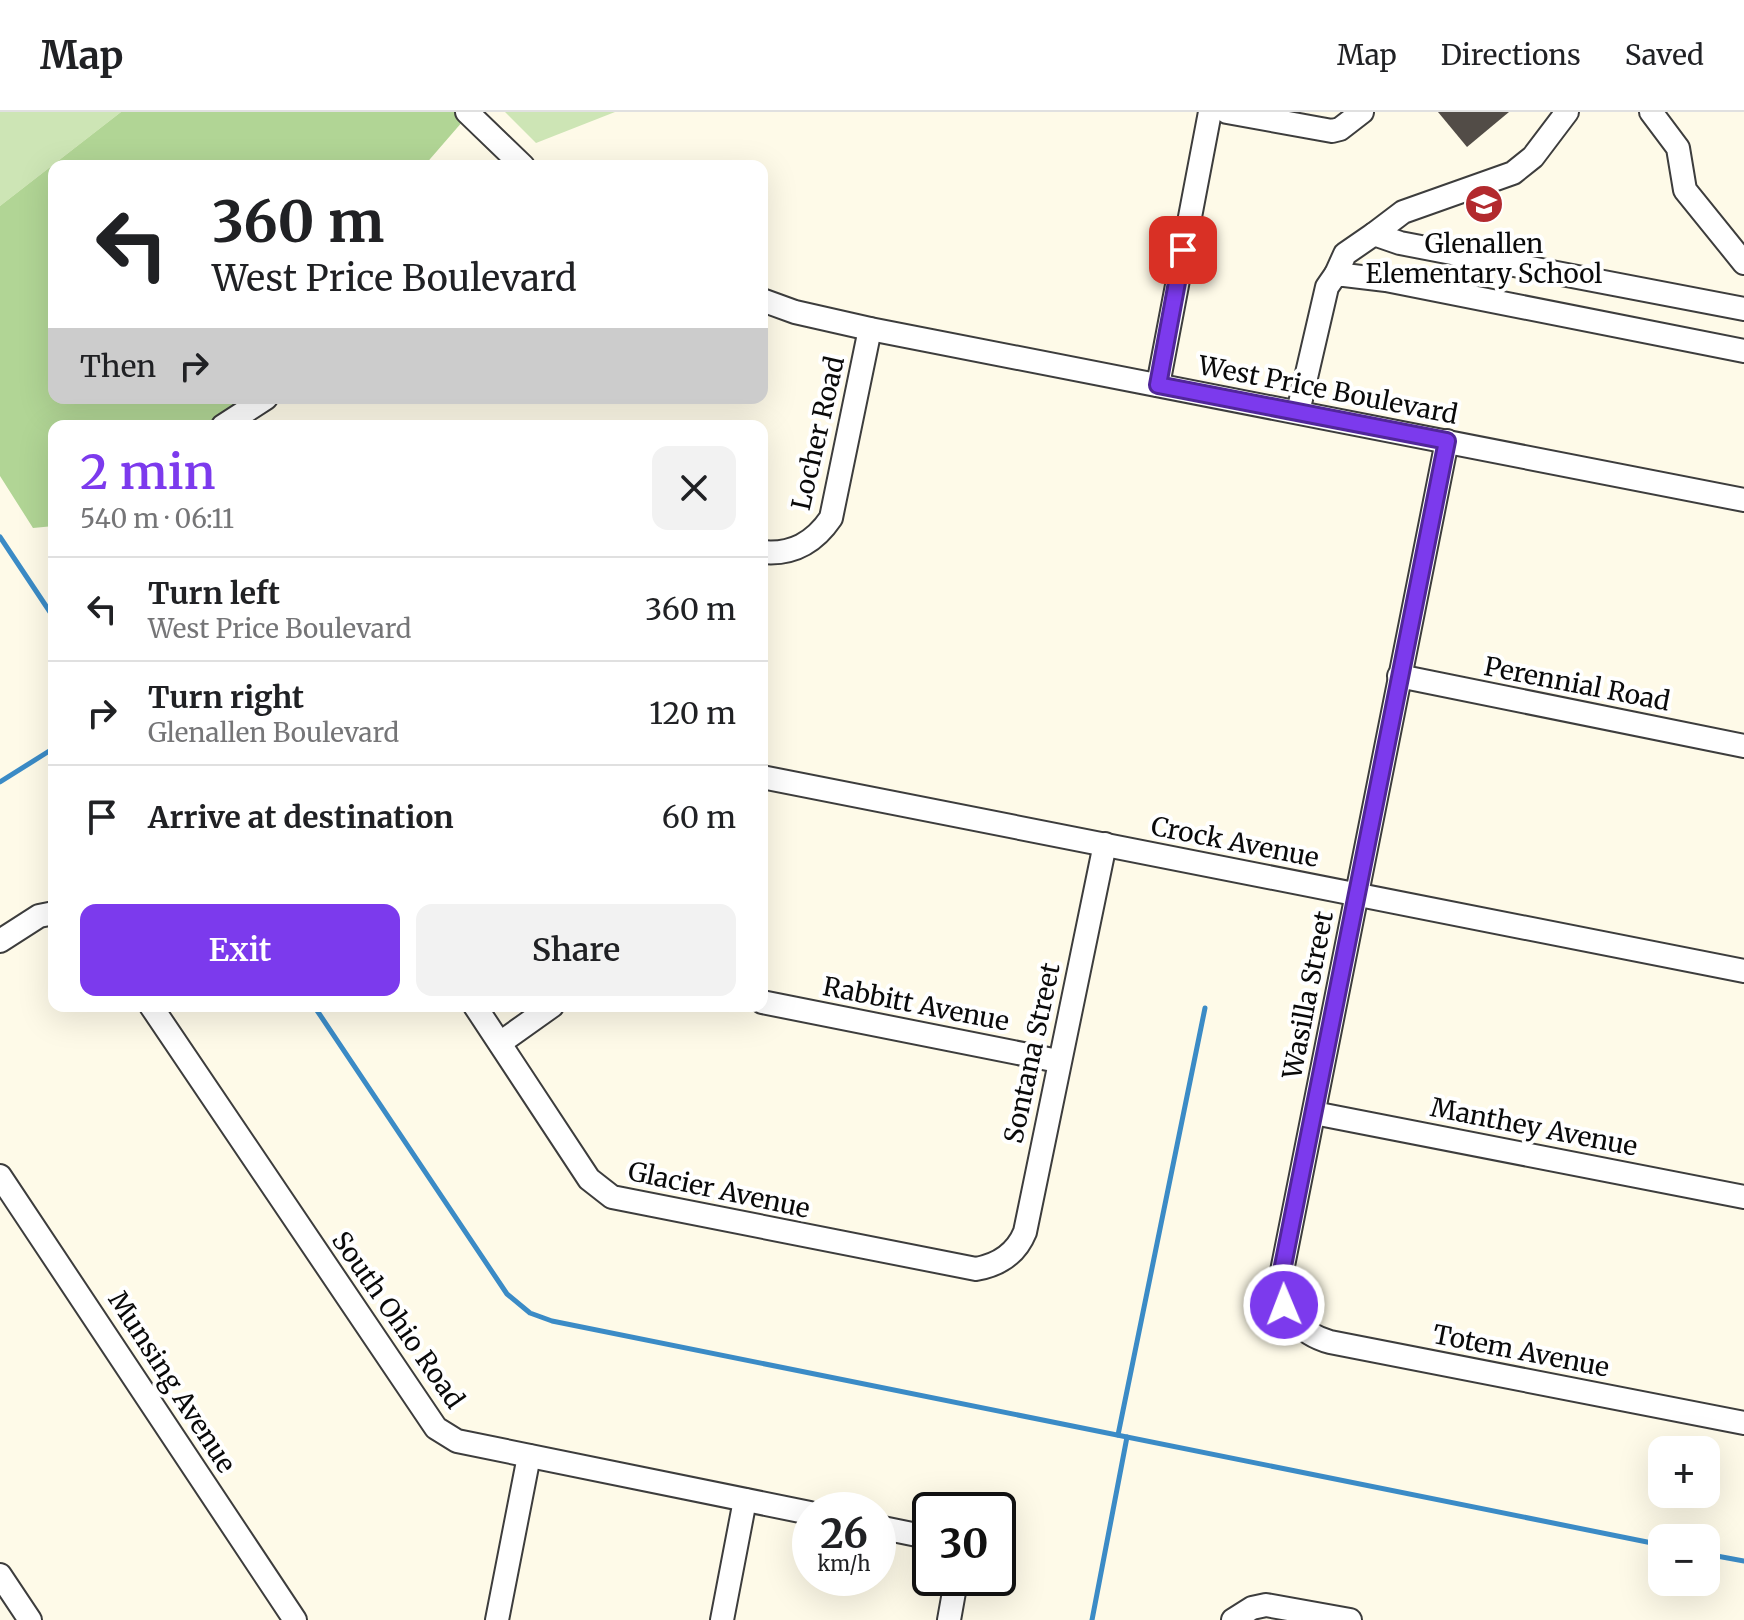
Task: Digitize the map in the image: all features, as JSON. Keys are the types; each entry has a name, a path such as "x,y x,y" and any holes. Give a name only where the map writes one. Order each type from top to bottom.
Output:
{"street":[{"path":"467,112 517,160"},
{"path":"1158,385 1210,112"},
{"path":"1227,112 1324,131 1340,129 1362,112"},
{"path":"1298,412 1327,287 1345,254 1403,212 1513,173 1533,157 1567,112"},
{"path":"1651,112 1678,148 1685,190 1744,263"},
{"path":"1374,234 1400,243 1744,309"},
{"path":"1336,274 1386,280 1744,351"},
{"name":"West Price Boulevard","path":"768,302 795,312 870,329 1744,500"},
{"name":"Locher Road","path":"768,552 802,546 823,531 831,518 870,329"},
{"path":"232,420 257,404"},
{"name":"Wasilla Street","path":"1294,1321 1284,1305 1280,1281 1447,441"},
{"name":"Perennial Road","path":"1399,676 1744,746"},
{"name":"Crock Avenue","path":"768,778 1744,971"},
{"name":"Sontana Street","path":"998,1263 1012,1254 1025,1232 1105,844"},
{"path":"0,941 39,916 48,914"},
{"name":"Rabbitt Avenue","path":"768,1003 1058,1061"},
{"name":"South Ohio Road","path":"155,1012 436,1428 457,1441 792,1509"},
{"name":"Glacier Avenue","path":"479,1012 589,1179 612,1197 976,1269 998,1263"},
{"path":"500,1043 544,1012"},
{"name":"Manthey Avenue","path":"1314,1113 1744,1197"},
{"name":"Munsing Avenue","path":"0,1176 295,1620"},
{"name":"Totem Avenue","path":"1294,1321 1305,1332 1330,1342 1744,1423"},
{"path":"497,1620 529,1456"},
{"path":"722,1620 745,1500"},
{"path":"0,1575 30,1620"},
{"path":"949,1620 953,1596"},
{"path":"1233,1620 1252,1608 1266,1605 1350,1620"}],"green space":[{"path":"0,112 121,112 59,160 48,160 48,169 0,206"},
{"path":"121,112 454,112 463,121 429,160 59,160"},
{"path":"505,112 615,112 536,143"},
{"path":"48,169 48,404 240,404 216,420 48,420 48,527 33,528 0,476 0,206"}],"building":[{"path":"1438,112 1509,112 1467,147"}],"waterway":[{"path":"0,537 48,609"},
{"path":"0,782 48,752"},
{"path":"1118,1435 1205,1008"},
{"path":"318,1012 507,1294 530,1313 552,1321 1648,1542"},
{"path":"1092,1620 1127,1437"},
{"path":"1720,1557 1744,1561"}],"place":[{"name":"Glenallen Elementary School","path":"1484,204"}],"route":[{"path":"1183,250 1158,385 1447,441 1280,1281 1284,1305"}]}
